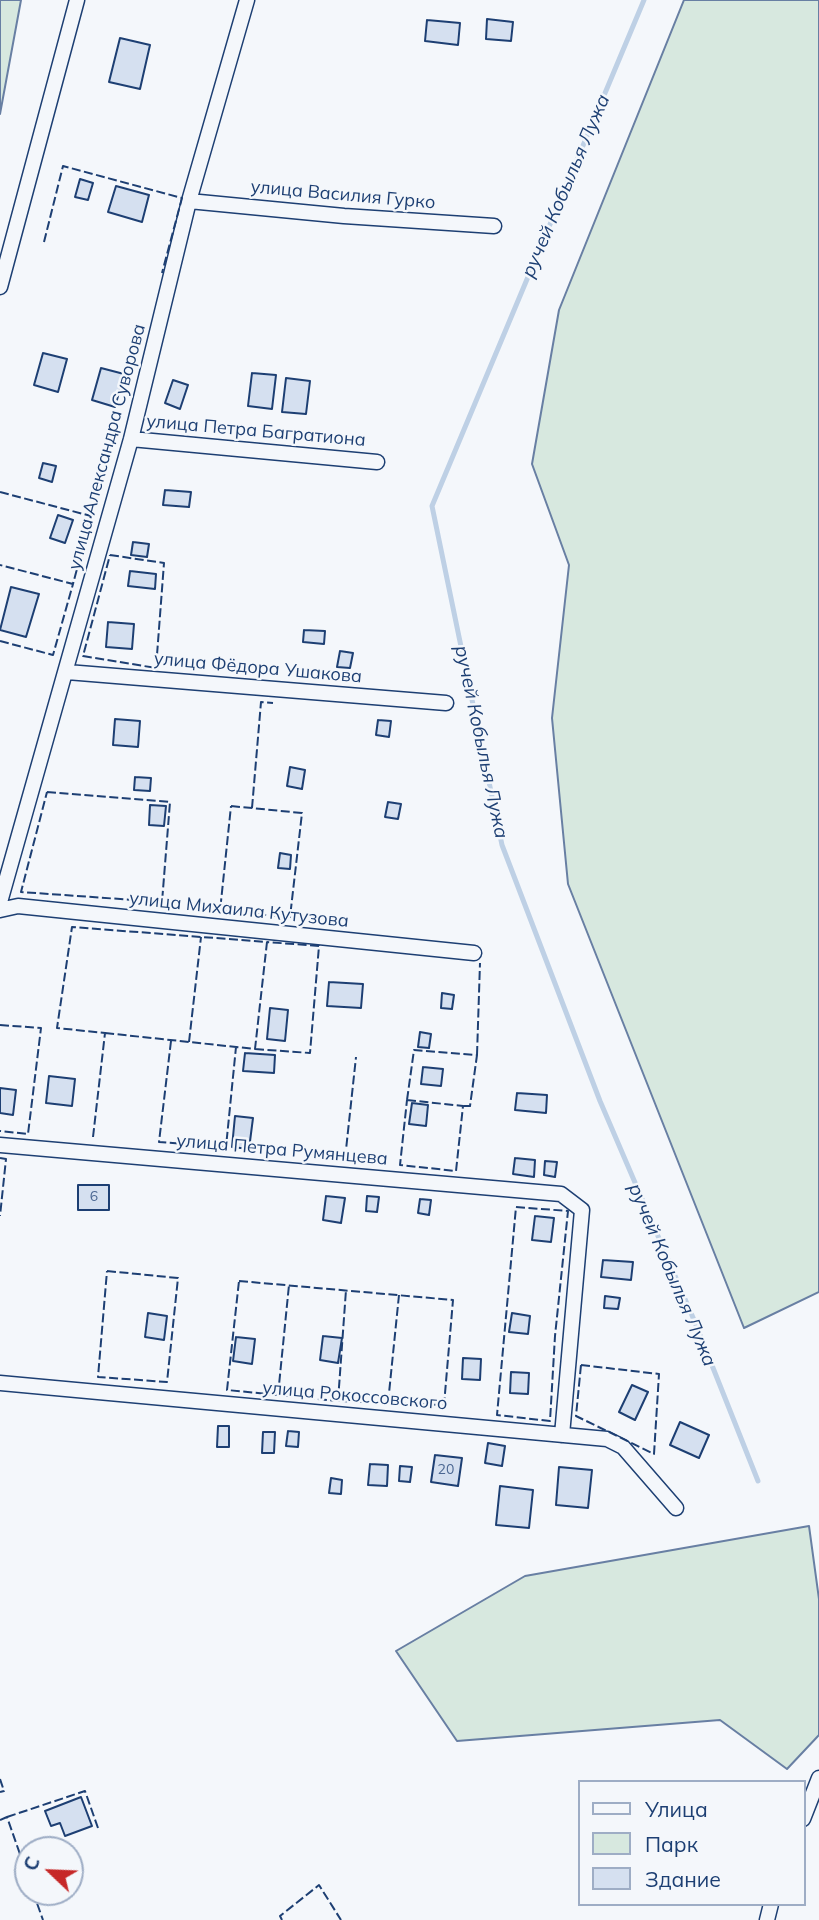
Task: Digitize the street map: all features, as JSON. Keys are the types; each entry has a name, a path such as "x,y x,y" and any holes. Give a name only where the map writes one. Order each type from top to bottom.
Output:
{"street":[{"path":"0,288 77,0"},
{"name":"улица Александра Суворова","path":"0,902 131,439 189,201 247,0"},
{"name":"улица Василия Гурко","path":"189,201 344,216 495,226"},
{"name":"улица Петра Багратиона","path":"131,439 377,462"},
{"name":"улица Фёдора Ушакова","path":"67,672 446,703"},
{"name":"улица Михаила Кутузова","path":"0,910 18,906 474,953"},
{"name":"улица Петра Румянцева","path":"0,1145 561,1194 582,1209 562,1434"},
{"name":"улица Рокоссовского","path":"0,1382 607,1439 623,1447 677,1508"},
{"path":"805,1814 819,1778"}],"green space":[{"path":"0,0 21,0 0,114"},
{"path":"684,0 819,0 819,1292 744,1328 568,884 552,718 569,565 532,464 559,310"},
{"path":"809,1526 819,1599 819,1735 787,1769 720,1720 457,1741 396,1651 525,1576"}],"building":[{"path":"487,19 513,22 511,41 486,39"},
{"path":"427,20 460,23 458,45 425,41"},
{"path":"120,38 150,45 140,89 109,82"},
{"path":"80,179 93,183 88,200 75,197"},
{"path":"116,186 149,195 142,222 108,212"},
{"path":"43,353 67,359 58,392 34,385"},
{"path":"101,368 124,374 115,407 92,400"},
{"path":"252,373 276,375 272,409 248,406"},
{"path":"286,378 310,381 306,414 282,412"},
{"path":"173,380 188,385 180,409 165,403"},
{"path":"43,463 56,466 52,482 39,478"},
{"path":"165,490 191,492 189,507 163,505"},
{"path":"58,515 73,520 65,543 50,538"},
{"path":"133,542 149,544 147,557 131,555"},
{"path":"130,571 156,574 155,589 128,586"},
{"path":"11,587 39,594 26,637 0,630"},
{"path":"108,622 134,624 132,649 106,647"},
{"path":"304,630 325,631 324,644 303,642"},
{"path":"340,651 353,653 350,668 337,667"},
{"path":"115,719 140,721 138,747 113,745"},
{"path":"378,720 391,721 389,737 376,735"},
{"path":"290,767 305,770 302,789 287,786"},
{"path":"135,777 151,778 150,791 134,790"},
{"path":"388,802 401,804 398,819 385,817"},
{"path":"150,805 166,806 164,826 149,825"},
{"path":"280,853 291,855 290,869 278,868"},
{"path":"329,982 363,984 361,1008 327,1006"},
{"path":"442,993 454,995 452,1009 441,1008"},
{"path":"270,1008 288,1010 285,1041 267,1039"},
{"path":"420,1032 431,1034 429,1048 418,1047"},
{"path":"245,1053 275,1055 274,1073 243,1071"},
{"path":"423,1067 443,1069 441,1086 421,1084"},
{"path":"49,1076 75,1079 72,1106 46,1103"},
{"path":"0,1088 16,1090 13,1115 0,1113"},
{"path":"517,1093 547,1095 546,1113 515,1110"},
{"path":"412,1103 428,1105 426,1126 409,1124"},
{"path":"235,1116 253,1118 249,1149 232,1147"},
{"path":"515,1158 535,1160 534,1177 513,1174"},
{"path":"545,1161 557,1162 555,1177 544,1175"},
{"path":"78,1185 109,1185 109,1210 78,1210"},
{"path":"326,1196 345,1198 341,1223 323,1220"},
{"path":"367,1196 379,1197 377,1212 366,1211"},
{"path":"420,1199 431,1200 429,1215 418,1213"},
{"path":"535,1216 554,1218 551,1242 532,1240"},
{"path":"603,1260 633,1262 631,1280 601,1277"},
{"path":"605,1296 620,1298 618,1309 604,1308"},
{"path":"148,1313 167,1316 164,1340 145,1337"},
{"path":"512,1313 530,1316 528,1334 509,1332"},
{"path":"323,1336 342,1338 338,1363 320,1360"},
{"path":"236,1337 255,1339 252,1364 233,1361"},
{"path":"463,1358 481,1359 480,1380 462,1379"},
{"path":"511,1372 529,1373 528,1394 510,1393"},
{"path":"632,1385 648,1392 635,1420 619,1412"},
{"path":"680,1422 709,1435 699,1458 670,1445"},
{"path":"218,1426 229,1426 229,1447 217,1447"},
{"path":"288,1431 299,1432 298,1447 286,1446"},
{"path":"263,1432 275,1432 274,1453 262,1453"},
{"path":"488,1443 505,1446 502,1466 485,1463"},
{"path":"435,1455 462,1458 458,1486 431,1482"},
{"path":"370,1464 388,1465 387,1486 368,1485"},
{"path":"400,1466 412,1467 410,1482 399,1481"},
{"path":"559,1467 592,1470 588,1508 556,1505"},
{"path":"331,1478 342,1480 341,1494 329,1493"},
{"path":"500,1486 533,1490 529,1528 496,1525"},
{"path":"81,1797 92,1826 65,1836 60,1823 51,1826 45,1811"}],"waterway":[{"name":"ручей Кобылья Лужа","path":"644,0 432,506 502,845 600,1101 694,1320 758,1481"}],"fence":[{"path":"44,242 63,166 182,198 162,273"},
{"path":"0,492 91,516 73,584 0,565"},
{"path":"110,555 164,563 156,668 83,656 110,555"},
{"path":"0,641 53,655 73,584"},
{"path":"252,808 261,702 273,703"},
{"path":"47,792 170,802 162,902 21,892 47,792"},
{"path":"231,806 302,813 290,917 220,911 231,806"},
{"path":"93,1137 105,1033 57,1028 72,927 267,942 255,1049 105,1033"},
{"path":"189,1042 201,937"},
{"path":"255,1049 310,1053 319,946 267,942"},
{"path":"477,1055 480,963"},
{"path":"0,1025 41,1028 28,1134 0,1131"},
{"path":"171,1041 159,1142 226,1147 236,1047"},
{"path":"407,1100 414,1050 477,1055 470,1106 463,1106"},
{"path":"345,1159 356,1057"},
{"path":"407,1100 463,1106 456,1171 400,1165 407,1100"},
{"path":"0,1158 6,1159 0,1216"},
{"path":"516,1207 568,1211 555,1336 550,1421 497,1415 516,1207"},
{"path":"107,1271 178,1278 167,1382 98,1377 107,1271"},
{"path":"239,1281 453,1300 444,1405 338,1401 227,1390 239,1281"},
{"path":"278,1395 289,1285"},
{"path":"338,1401 346,1290"},
{"path":"388,1403 399,1295"},
{"path":"581,1365 659,1374 654,1454 576,1416 581,1365"},
{"path":"0,1779 4,1791 0,1792"},
{"path":"7,1817 85,1791 98,1828"},
{"path":"0,1820 7,1817 14,1837"},
{"path":"282,1920 280,1916 319,1885 341,1920"},
{"path":"38,1906 43,1920"}]}
